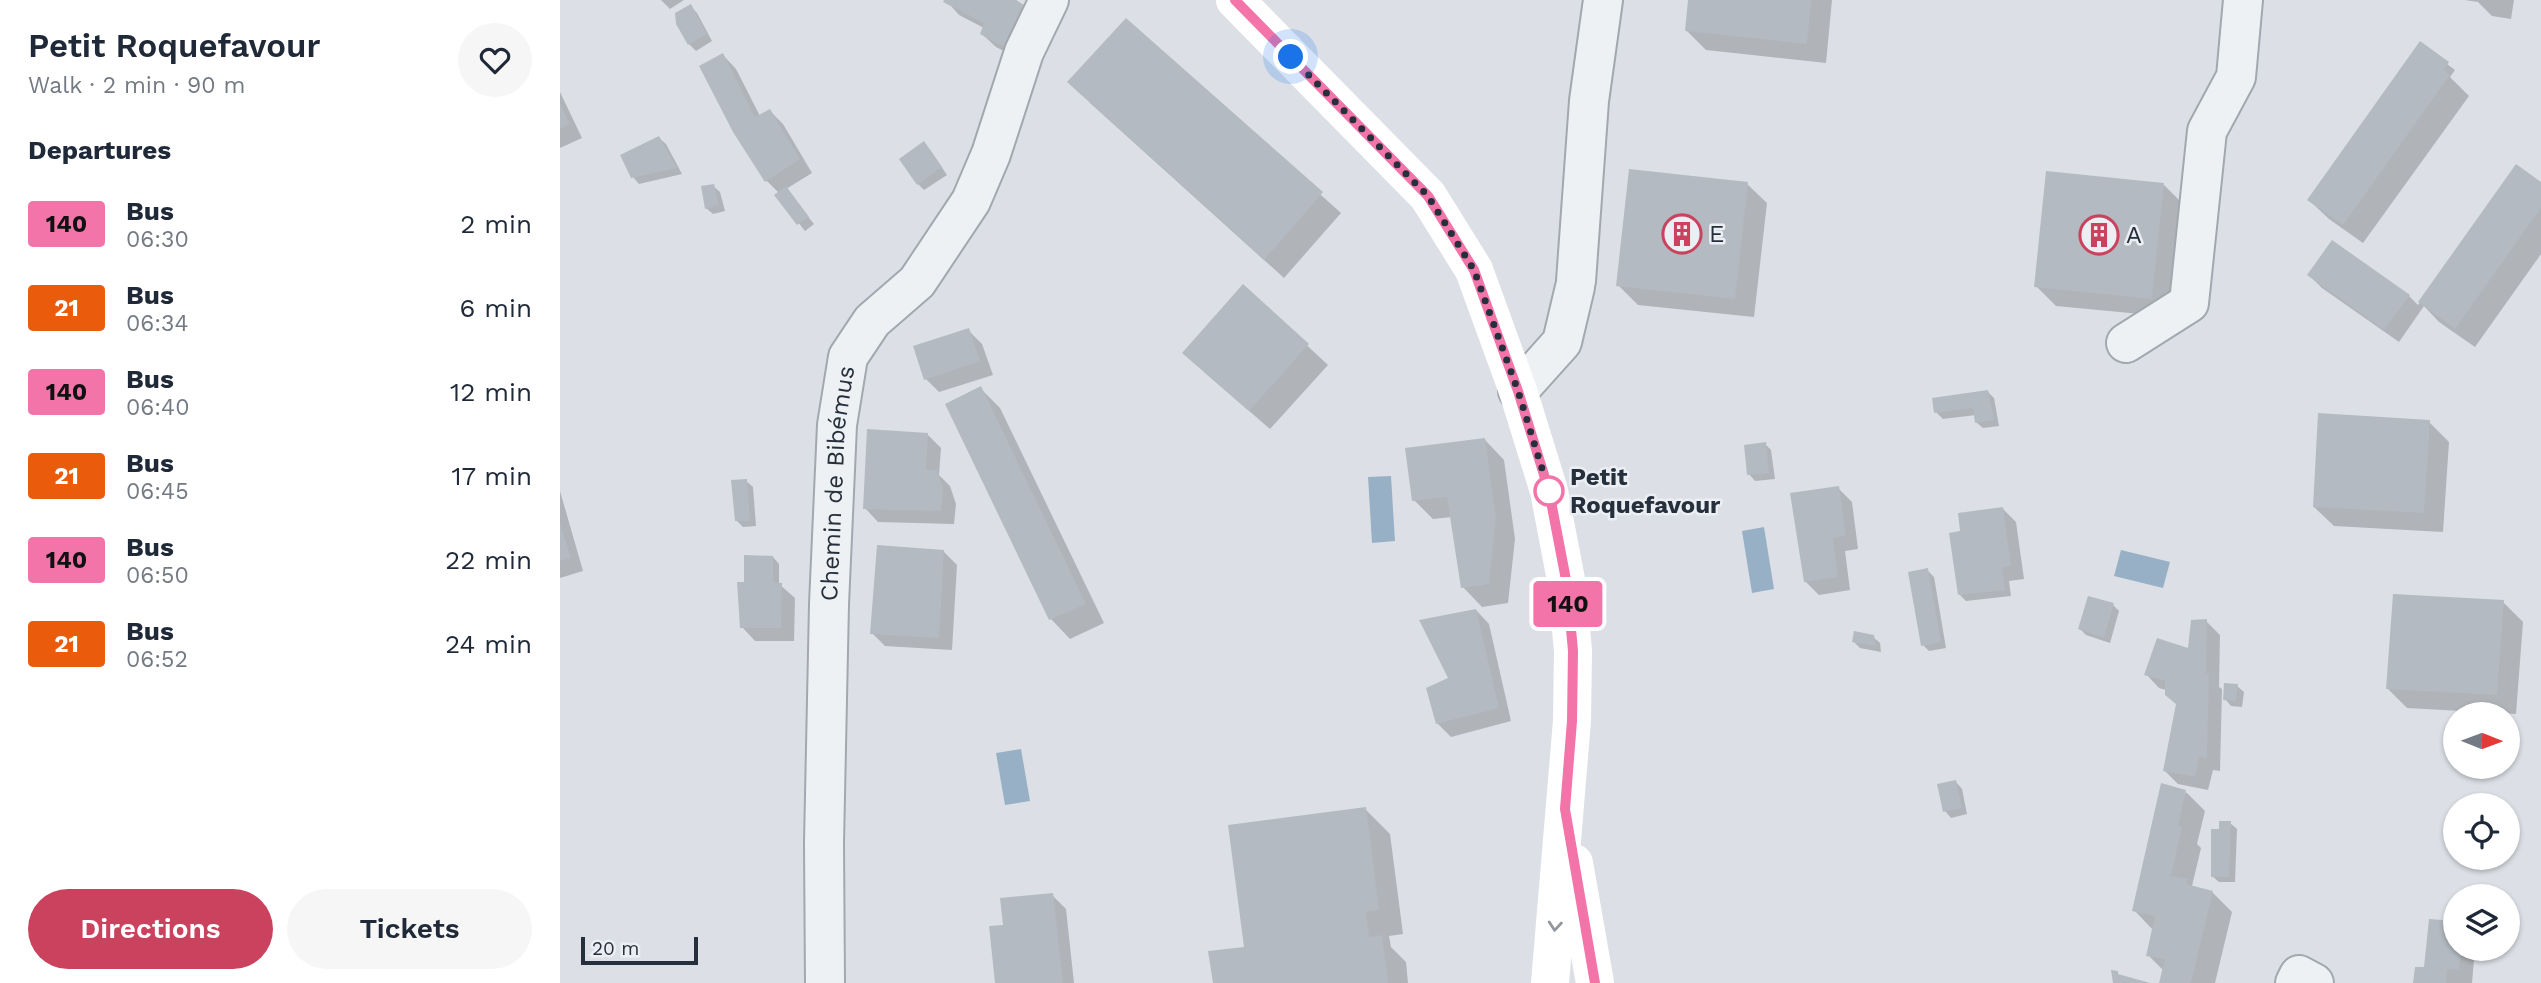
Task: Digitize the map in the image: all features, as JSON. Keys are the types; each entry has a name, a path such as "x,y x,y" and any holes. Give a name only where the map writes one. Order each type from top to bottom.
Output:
{"main road":[{"path":"1235,0 1428,196 1474,270 1518,391 1549,491 1567,585 1573,662 1572,721 1550,983"},
{"path":"1565,809 1595,983"}],"street":[{"name":"Chemin de Bibémus","path":"825,983 824,843 829,604 837,425 848,357 872,321 917,282 971,201 990,154 1024,52 1049,0"},
{"path":"1518,391 1562,342 1575,284 1589,101 1603,0"},
{"path":"2126,344 2189,303 2207,131 2236,77 2243,0"},
{"path":"2295,983 2299,975 2314,983"}],"water":[{"path":"1391,476 1395,541 1372,543 1368,477"},
{"path":"1764,527 1774,589 1752,593 1742,531"},
{"path":"2121,550 2170,562 2163,588 2114,576"},
{"path":"1021,749 1030,801 1005,805 996,753"}],"building":[{"path":"1016,0 1024,5 1010,50 980,34 984,23 943,2"},
{"path":"1688,0 1811,0 1807,44 1685,31"},
{"path":"691,4 707,34 688,45 676,24 675,13"},
{"path":"1126,18 1323,192 1264,260 1067,82"},
{"path":"2420,41 2449,62 2444,70 2450,75 2343,225 2307,200"},
{"path":"723,53 755,117 770,109 800,159 765,182 733,132 699,66"},
{"path":"560,104 570,124 560,129"},
{"path":"659,136 677,168 631,178 620,155"},
{"path":"924,141 942,167 917,185 899,159"},
{"path":"2516,164 2541,182 2541,208 2455,329 2418,302"},
{"name":"E","path":"1629,169 1748,182 1735,299 1616,286"},
{"name":"A","path":"2046,171 2164,183 2152,299 2034,287"},
{"path":"714,184 719,205 705,209 701,186"},
{"path":"786,186 809,217 797,225 774,195"},
{"path":"2332,240 2410,295 2384,330 2307,275"},
{"path":"1243,284 1309,344 1249,411 1182,353"},
{"path":"969,328 980,361 924,380 913,346"},
{"path":"981,386 1086,604 1049,620 945,404"},
{"path":"1988,390 1994,420 1975,423 1973,408 1934,413 1932,398"},
{"path":"2318,413 2430,420 2424,513 2313,507"},
{"path":"867,429 928,433 926,470 937,470 943,489 941,511 863,509"},
{"path":"1485,438 1496,518 1489,584 1461,588 1447,497 1412,501 1405,448"},
{"path":"1766,442 1769,473 1747,475 1744,445"},
{"path":"747,479 750,521 735,521 731,480"},
{"path":"1839,486 1846,536 1833,538 1838,577 1804,582 1790,493"},
{"path":"2003,507 2011,566 2002,568 2005,590 1958,595 1949,533 1960,531 1958,513"},
{"path":"560,523 571,558 560,561"},
{"path":"877,545 944,550 939,638 870,634"},
{"path":"744,555 773,556 773,582 782,583 781,628 740,628 737,582 744,582"},
{"path":"1928,568 1941,642 1921,646 1908,572"},
{"path":"2393,594 2504,600 2497,695 2386,689"},
{"path":"2088,596 2114,603 2104,638 2078,629"},
{"path":"1476,609 1499,708 1436,724 1426,688 1448,678 1419,620"},
{"path":"2207,619 2207,758 2199,757 2195,777 2163,771 2176,704 2165,695 2165,681 2144,675 2157,638 2188,648 2191,620"},
{"path":"1854,631 1874,635 1876,646 1852,642"},
{"path":"2224,683 2238,684 2236,701 2223,700"},
{"path":"1956,780 1962,808 1943,812 1937,784"},
{"path":"2161,783 2186,790 2178,826 2182,827 2171,876 2188,879 2186,884 2213,891 2191,983 2159,983 2165,959 2146,956 2155,916 2132,911"},
{"path":"1366,807 1379,910 1366,912 1369,937 1382,935 1388,983 1213,983 1208,951 1244,947 1228,825"},
{"path":"2219,821 2231,821 2229,877 2211,877 2211,829 2219,829"},
{"path":"1053,893 1063,983 995,983 989,926 1003,925 1000,898"},
{"path":"2429,919 2443,920 2443,961 2460,961 2459,970 2447,969 2446,983 2413,983 2415,967 2424,967"},
{"path":"2111,970 2118,971 2118,974 2150,983 2113,983"}],"bus line":[{"name":"140","path":"1235,0 1428,196 1474,270 1518,391 1549,491 1567,585 1573,651 1572,721 1565,809 1595,983"}],"place":[{"name":"E","path":"1682,234"},
{"name":"A","path":"2099,235"},
{"name":"Petit Roquefavour","path":"1549,491"}],"route":[{"path":"1291,57 1428,196 1474,270 1518,391 1549,491"}]}
